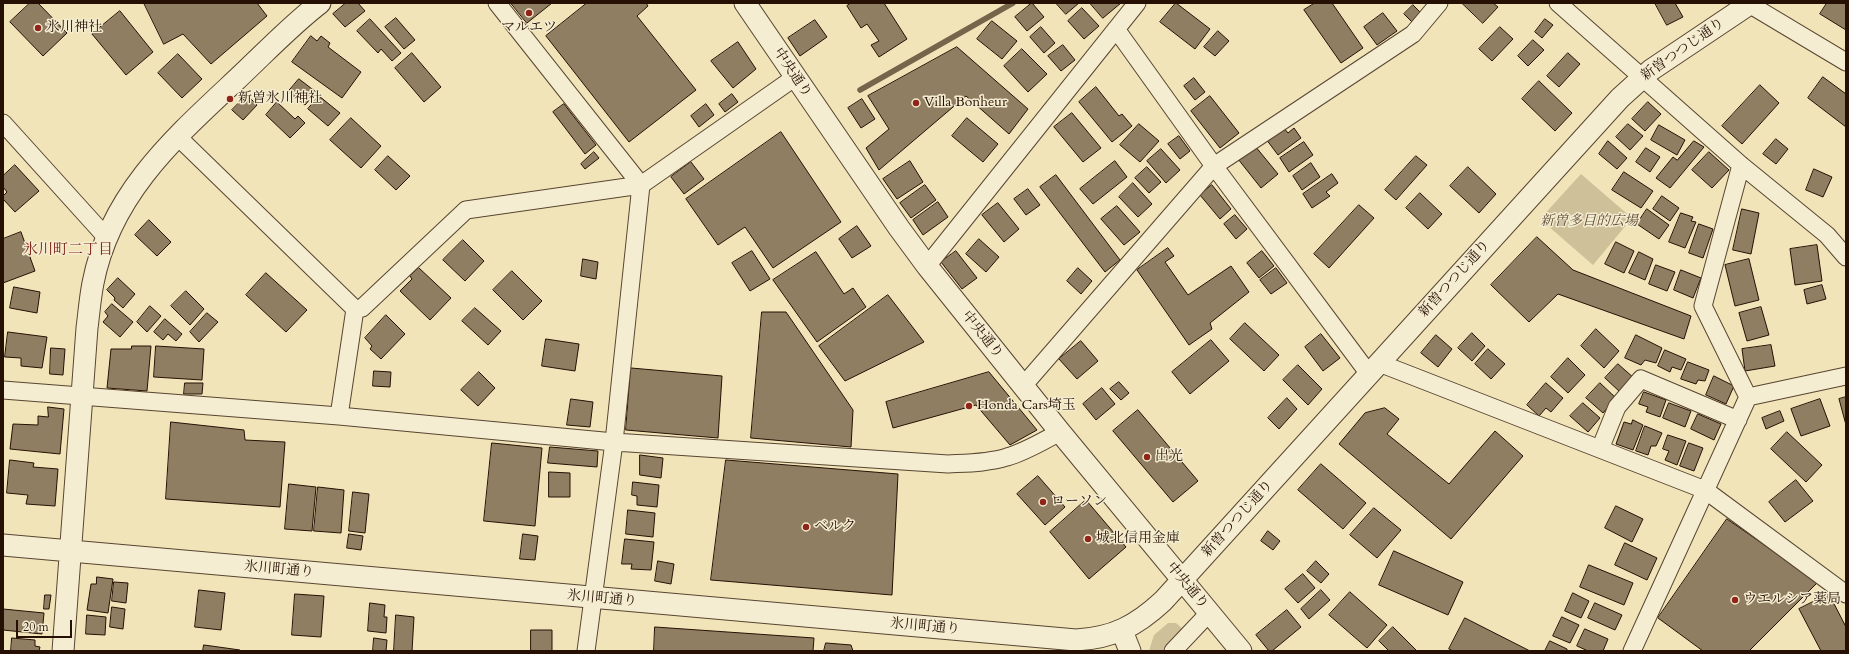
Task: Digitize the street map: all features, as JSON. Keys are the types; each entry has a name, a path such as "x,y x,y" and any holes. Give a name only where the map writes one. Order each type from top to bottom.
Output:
{"street":[{"path":"63,651 70,551 74,522 87,328 93,282 106,238 127,198 149,167 177,136 320,3"},
{"path":"497,3 642,185 614,442 586,651"},
{"name":"中央通り","path":"745,3 794,78 926,266 1060,432 1241,651"},
{"path":"926,266 1116,28 1138,3"},
{"path":"1023,386 1214,166 1413,34 1439,3"},
{"path":"1558,3 1741,165 1827,235 1846,257"},
{"path":"1750,4 1846,62"},
{"name":"新曽つつじ通り","path":"1182,581 1620,98 1642,78 1750,4"},
{"path":"1116,28 1214,166 1374,369 1600,449 1705,490 1846,594"},
{"path":"177,136 355,308 362,308 466,210 642,185 794,78"},
{"path":"3,123 106,238"},
{"path":"1632,651 1748,397 1703,306 1741,165"},
{"path":"339,416 355,308"},
{"path":"1748,397 1846,376"},
{"path":"1600,449 1617,407 1641,379 1738,420"},
{"path":"3,390 339,416 614,442 948,464 978,462 1007,457 1035,446 1060,432"},
{"name":"氷川町通り","path":"3,545 1076,640 1100,638 1122,631 1154,609 1182,581"},
{"path":"1173,651 1209,613"},
{"path":"1122,631 1130,651"}],"green space":[{"name":"新曽多目的広場","path":"1581,174 1632,218 1593,265 1540,219"},
{"path":"1168,623 1176,623 1185,631 1165,651 1149,651 1154,635"}],"building":[{"name":"氷川神社","path":"30,3 38,3 67,33 43,56 10,22"},
{"path":"144,3 257,3 267,16 211,64 183,34 164,44"},
{"path":"346,3 358,3 365,11 345,27 333,14"},
{"name":"マルエツ","path":"511,3 552,3 527,23"},
{"path":"587,3 646,3 648,6 637,16 696,90 629,142 546,36"},
{"path":"851,3 884,3 907,39 879,57 871,45 879,41 867,24 861,28 847,6"},
{"path":"1032,3 1044,17 1027,31 1015,17"},
{"path":"1056,3 1079,3 1066,14"},
{"path":"1090,3 1121,3 1103,18"},
{"path":"1176,3 1210,29 1195,49 1160,22"},
{"path":"1315,3 1332,3 1363,48 1341,63 1304,10"},
{"path":"1462,3 1493,3 1498,7 1483,23"},
{"path":"1655,3 1675,3 1683,17 1667,25"},
{"path":"1827,3 1846,3 1846,30 1820,14"},
{"path":"1413,5 1421,13 1412,22 1404,14"},
{"path":"1082,8 1099,26 1084,39 1068,21"},
{"path":"120,11 153,52 126,75 92,34"},
{"path":"1383,13 1397,31 1377,45 1364,27"},
{"path":"396,18 415,40 404,49 385,27"},
{"path":"370,19 401,53 392,61 381,49 378,53 357,31"},
{"path":"1545,19 1553,25 1542,38 1535,32"},
{"path":"815,20 827,37 800,56 788,38"},
{"path":"992,21 1017,41 1002,59 977,39"},
{"path":"1041,27 1055,43 1044,53 1030,37"},
{"path":"1500,27 1513,39 1492,61 1479,49"},
{"path":"1218,31 1229,41 1215,56 1204,47"},
{"path":"311,36 317,41 321,36 330,43 328,47 361,72 342,98 292,62"},
{"path":"1533,40 1544,50 1528,66 1518,56"},
{"path":"738,42 756,69 733,88 711,61"},
{"path":"1063,45 1075,60 1061,71 1048,56"},
{"name":"Villa Bonheur","path":"957,47 1028,109 1009,134 966,96 879,170 866,148 889,129 868,96"},
{"path":"1022,49 1047,74 1028,92 1004,66"},
{"path":"412,53 441,87 424,102 395,68"},
{"path":"1568,53 1580,64 1559,87 1547,76"},
{"path":"178,54 202,79 182,98 158,73"},
{"path":"1823,77 1846,94 1846,127 1808,98"},
{"path":"1194,78 1205,92 1195,100 1184,86"},
{"path":"299,79 316,92 305,105 288,92"},
{"path":"1539,81 1572,113 1555,131 1522,99"},
{"path":"1760,85 1779,103 1742,144 1722,126"},
{"path":"1096,87 1119,116 1122,114 1132,126 1112,142 1079,102"},
{"path":"732,94 738,102 725,112 719,104"},
{"path":"247,95 257,105 243,120 232,110"},
{"path":"319,96 340,113 328,126 308,109"},
{"path":"1210,96 1239,133 1220,148 1191,111"},
{"path":"862,99 875,119 861,128 848,108"},
{"path":"277,102 295,119 298,116 305,123 290,138 266,115"},
{"path":"1648,102 1661,114 1645,131 1632,119"},
{"path":"564,104 596,145 585,154 553,112"},
{"path":"706,104 714,115 699,127 691,116"},
{"path":"1072,113 1101,148 1083,162 1054,127"},
{"path":"351,118 381,146 361,168 330,140"},
{"path":"967,118 998,144 983,162 952,136"},
{"path":"1139,124 1159,141 1140,162 1120,145"},
{"path":"1628,124 1643,136 1630,150 1616,137"},
{"path":"1659,125 1685,140 1677,155 1651,140"},
{"path":"1283,127 1288,133 1294,128 1301,138 1278,155 1266,139"},
{"path":"781,132 841,222 773,268 745,227 718,245 686,199"},
{"path":"1179,136 1190,151 1180,159 1168,144"},
{"path":"1776,139 1788,149 1776,164 1763,154"},
{"path":"1608,141 1627,158 1617,169 1599,154"},
{"path":"1694,141 1704,147 1670,188 1656,178 1673,157 1677,160"},
{"path":"1304,142 1313,155 1289,172 1280,158"},
{"path":"1255,146 1278,174 1261,188 1238,159"},
{"path":"1646,148 1660,157 1650,172 1636,162"},
{"path":"1161,149 1180,170 1166,183 1147,161"},
{"path":"594,152 599,158 585,169 581,164"},
{"path":"1709,152 1729,170 1712,188 1692,170"},
{"path":"388,156 410,176 396,190 375,170"},
{"path":"1416,156 1427,165 1396,200 1385,190"},
{"path":"910,161 923,182 897,199 883,179"},
{"path":"1115,161 1127,177 1093,204 1080,189"},
{"path":"691,162 704,179 684,194 671,177"},
{"path":"1311,163 1320,177 1302,190 1293,176"},
{"path":"15,165 39,191 15,212 3,199 3,196 7,192 3,187 3,176"},
{"path":"1147,167 1161,182 1149,193 1135,178"},
{"path":"1468,167 1496,194 1479,213 1450,186"},
{"path":"1814,169 1832,177 1823,197 1806,190"},
{"path":"1624,172 1653,191 1641,208 1612,190"},
{"path":"1332,174 1338,183 1326,192 1330,196 1312,208 1303,194"},
{"path":"1056,175 1120,260 1105,272 1040,187"},
{"path":"1133,183 1152,204 1138,217 1119,197"},
{"path":"925,185 936,200 911,218 900,203"},
{"path":"1212,185 1231,209 1220,219 1200,195"},
{"path":"1028,189 1040,205 1026,215 1014,199"},
{"path":"1420,193 1442,214 1428,229 1406,208"},
{"path":"1662,196 1679,208 1670,221 1653,209"},
{"path":"938,202 948,217 923,235 913,220"},
{"path":"998,203 1019,229 1004,242 982,215"},
{"path":"1359,205 1374,218 1329,268 1314,254"},
{"path":"1117,206 1140,232 1124,245 1101,219"},
{"path":"1647,209 1669,225 1659,239 1637,224"},
{"path":"1742,209 1759,213 1751,254 1733,250"},
{"path":"1681,213 1693,217 1691,221 1696,222 1685,248 1669,242"},
{"path":"1235,215 1247,229 1236,239 1224,224"},
{"path":"149,220 171,242 157,256 135,235"},
{"path":"1699,224 1713,229 1703,258 1689,253"},
{"path":"857,226 871,246 852,258 839,239"},
{"path":"21,232 35,271 3,283 3,239"},
{"path":"1537,237 1573,270 1691,316 1684,339 1558,294 1529,322 1491,285"},
{"path":"979,239 999,257 986,272 966,254"},
{"path":"463,240 484,261 465,281 443,260"},
{"path":"1616,242 1634,251 1624,273 1605,264"},
{"path":"1817,245 1822,281 1795,285 1790,249"},
{"path":"1168,248 1174,256 1165,262 1188,295 1231,266 1249,292 1210,323 1212,329 1189,345 1137,270"},
{"path":"752,251 770,279 750,291 732,263"},
{"path":"956,251 977,278 962,289 941,262"},
{"path":"1262,251 1274,266 1259,278 1247,263"},
{"path":"816,252 844,294 853,288 866,307 817,342 773,280"},
{"path":"1639,252 1653,259 1645,280 1629,273"},
{"path":"583,259 598,262 596,279 581,276"},
{"path":"1749,259 1759,300 1735,306 1725,265"},
{"path":"1656,265 1675,272 1667,291 1649,284"},
{"path":"419,268 451,298 430,320 400,291 412,279 410,276"},
{"path":"1078,268 1092,281 1081,294 1067,281"},
{"path":"1276,268 1287,283 1271,294 1260,280"},
{"path":"1681,270 1701,278 1693,298 1674,290"},
{"path":"512,271 542,301 523,320 493,290"},
{"path":"266,273 307,310 286,332 246,295"},
{"path":"118,278 135,294 123,308 114,300 115,298 107,290"},
{"path":"1822,285 1826,299 1807,304 1804,290"},
{"path":"14,287 40,292 37,313 10,308"},
{"path":"186,291 204,309 190,325 171,306"},
{"path":"888,295 924,342 845,381 819,346"},
{"path":"112,304 133,322 120,337 103,322 108,316 105,312"},
{"path":"150,306 161,316 147,332 137,322"},
{"path":"1761,307 1769,335 1747,341 1739,313"},
{"path":"475,308 501,331 488,345 462,321"},
{"path":"762,312 786,312 853,410 851,447 751,438"},
{"path":"207,313 218,322 199,342 190,332"},
{"path":"386,315 405,334 381,359 370,349 372,346 365,338"},
{"path":"165,319 182,334 176,341 168,334 163,340 154,332"},
{"path":"1245,323 1279,355 1264,371 1230,339"},
{"path":"1596,329 1619,351 1604,368 1581,346"},
{"path":"8,332 47,337 42,368 21,366 21,358 5,357"},
{"path":"1472,333 1485,346 1472,361 1458,348"},
{"path":"1321,334 1340,358 1323,371 1305,347"},
{"path":"1436,335 1452,349 1438,367 1421,353"},
{"path":"1636,335 1662,348 1656,363 1645,360 1641,365 1625,358"},
{"path":"546,339 579,344 575,371 542,366"},
{"path":"1211,340 1229,361 1190,394 1172,372"},
{"path":"1081,341 1098,361 1077,379 1059,359"},
{"path":"1771,345 1775,366 1745,371 1742,349"},
{"path":"132,346 151,346 147,391 107,388 111,349 131,349"},
{"path":"156,346 204,349 202,380 154,377"},
{"path":"51,348 65,349 63,375 50,374"},
{"path":"1488,349 1505,364 1491,379 1475,364"},
{"path":"1665,350 1686,359 1681,370 1672,367 1670,372 1658,366"},
{"path":"1568,358 1585,375 1568,393 1551,377"},
{"path":"1688,362 1709,370 1705,381 1698,380 1696,384 1681,379"},
{"path":"1618,364 1634,378 1620,392 1605,378"},
{"path":"1298,365 1322,389 1308,405 1283,380"},
{"path":"631,368 722,376 718,438 626,430"},
{"path":"374,371 391,372 390,387 373,386"},
{"path":"479,372 495,388 478,406 461,390"},
{"path":"989,372 1037,430 1010,445 976,405 893,428 886,402"},
{"path":"1714,376 1734,386 1726,404 1706,395"},
{"path":"1119,382 1129,393 1121,400 1110,389"},
{"path":"185,383 203,383 202,394 184,394"},
{"path":"1546,383 1563,398 1551,412 1546,408 1539,416 1527,405"},
{"path":"1600,383 1616,398 1603,413 1586,398"},
{"path":"1102,388 1115,404 1096,420 1083,404"},
{"path":"1644,392 1666,400 1660,417 1646,412 1648,407 1639,404"},
{"path":"1846,397 1846,425 1839,399"},
{"path":"1287,398 1297,409 1279,429 1268,418"},
{"path":"571,399 593,402 590,427 567,425"},
{"path":"1820,399 1830,426 1801,436 1791,409"},
{"path":"1583,403 1600,418 1588,432 1570,416"},
{"path":"1669,403 1691,411 1685,427 1663,418"},
{"path":"48,407 64,409 60,454 10,449 13,424 38,425 38,416 48,417"},
{"path":"1385,408 1399,419 1387,434 1449,484 1495,431 1523,456 1451,539 1339,444 1365,413"},
{"path":"1138,410 1198,481 1173,502 1113,431"},
{"path":"1780,411 1784,421 1766,429 1762,418"},
{"path":"1698,414 1721,424 1714,440 1691,429"},
{"path":"1633,420 1643,425 1633,450 1616,444 1624,422 1631,424"},
{"path":"171,422 244,430 245,440 285,442 280,507 166,499"},
{"path":"1645,426 1662,433 1656,446 1651,446 1648,455 1636,451"},
{"path":"1787,432 1822,465 1806,482 1771,449"},
{"path":"1668,435 1686,441 1677,465 1665,460 1669,451 1663,449"},
{"path":"492,443 542,448 535,526 484,521"},
{"path":"1689,443 1703,448 1694,471 1680,466"},
{"path":"550,447 598,451 597,467 548,463"},
{"path":"640,455 663,458 661,478 640,475"},
{"path":"10,460 34,463 33,467 58,469 55,506 26,504 28,495 7,493"},
{"name":"ベルク","path":"726,460 898,474 892,595 711,580"},
{"path":"1321,464 1366,503 1343,529 1298,490"},
{"path":"549,472 570,473 570,497 549,497"},
{"path":"1038,476 1065,507 1045,525 1017,494"},
{"path":"1796,480 1813,501 1785,522 1769,502"},
{"path":"633,482 659,485 657,507 637,505 637,496 632,495"},
{"path":"289,484 316,487 312,531 285,529"},
{"path":"318,487 344,490 341,533 314,531"},
{"path":"353,492 369,494 365,533 349,531"},
{"name":"城北信用金庫","path":"1086,500 1126,547 1089,579 1050,532"},
{"path":"1616,506 1643,519 1632,542 1605,528"},
{"path":"1374,508 1401,530 1377,558 1350,535"},
{"path":"628,510 655,513 653,537 626,534"},
{"name":"ウエルシア薬局","path":"1727,519 1818,582 1749,651 1703,651 1658,618"},
{"path":"1268,531 1280,541 1273,550 1261,541"},
{"path":"349,534 363,536 361,550 347,548"},
{"path":"523,534 538,536 535,560 520,559"},
{"path":"625,539 654,542 651,570 631,569 632,564 622,564"},
{"path":"1625,543 1657,558 1647,580 1615,565"},
{"path":"1394,551 1463,582 1448,615 1379,585"},
{"path":"658,561 674,564 671,584 655,581"},
{"path":"1316,561 1329,574 1321,583 1307,571"},
{"path":"1589,565 1633,583 1624,605 1580,587"},
{"path":"1303,574 1315,588 1298,603 1285,589"},
{"path":"97,577 113,579 108,613 87,610 91,584 96,584"},
{"path":"114,582 128,583 126,603 112,601"},
{"path":"199,590 225,593 221,630 195,627"},
{"path":"1321,590 1330,600 1309,619 1301,609"},
{"path":"1350,592 1387,625 1367,648 1329,615"},
{"path":"1573,593 1589,601 1581,618 1565,611"},
{"path":"295,594 324,596 321,637 292,635"},
{"path":"1829,594 1846,627 1846,651 1821,651 1799,609"},
{"path":"45,595 51,595 49,609 44,609"},
{"path":"370,603 385,605 384,617 387,617 386,633 368,631"},
{"path":"1595,603 1622,615 1615,630 1588,618"},
{"path":"112,607 125,609 123,629 110,627"},
{"path":"3,609 44,613 42,634 3,630"},
{"path":"1287,610 1301,627 1272,651 1269,651 1256,635"},
{"path":"87,615 106,617 105,635 86,634"},
{"path":"396,615 414,617 412,651 394,651"},
{"path":"1562,617 1579,625 1570,643 1553,636"},
{"path":"1465,618 1530,651 1453,651 1449,649"},
{"path":"655,627 814,638 813,651 654,651"},
{"path":"1393,627 1417,651 1389,651 1379,641"},
{"path":"1585,629 1608,639 1603,651 1588,651 1577,646"},
{"path":"531,630 552,630 552,651 531,651"},
{"path":"12,638 35,640 35,646 40,647 39,651 11,651"},
{"path":"374,638 387,640 386,651 373,651"},
{"path":"1550,641 1567,649 1567,651 1545,651"},
{"path":"826,643 851,645 853,651 824,651"},
{"path":"204,645 240,650 240,651 203,651"}],"waterway":[{"path":"860,90 1013,3"}],"place":[{"name":"マルエツ","path":"529,13"},
{"name":"氷川神社","path":"38,28"},
{"name":"新曽氷川神社","path":"230,99"},
{"name":"Villa Bonheur","path":"916,103"},
{"name":"Honda Cars埼玉","path":"969,406"},
{"name":"出光","path":"1147,457"},
{"name":"ローソン","path":"1043,502"},
{"name":"ベルク","path":"806,527"},
{"name":"城北信用金庫","path":"1088,539"},
{"name":"ウエルシア薬局","path":"1735,600"}],"district":[{"name":"氷川町二丁目","path":"68,251"}]}
